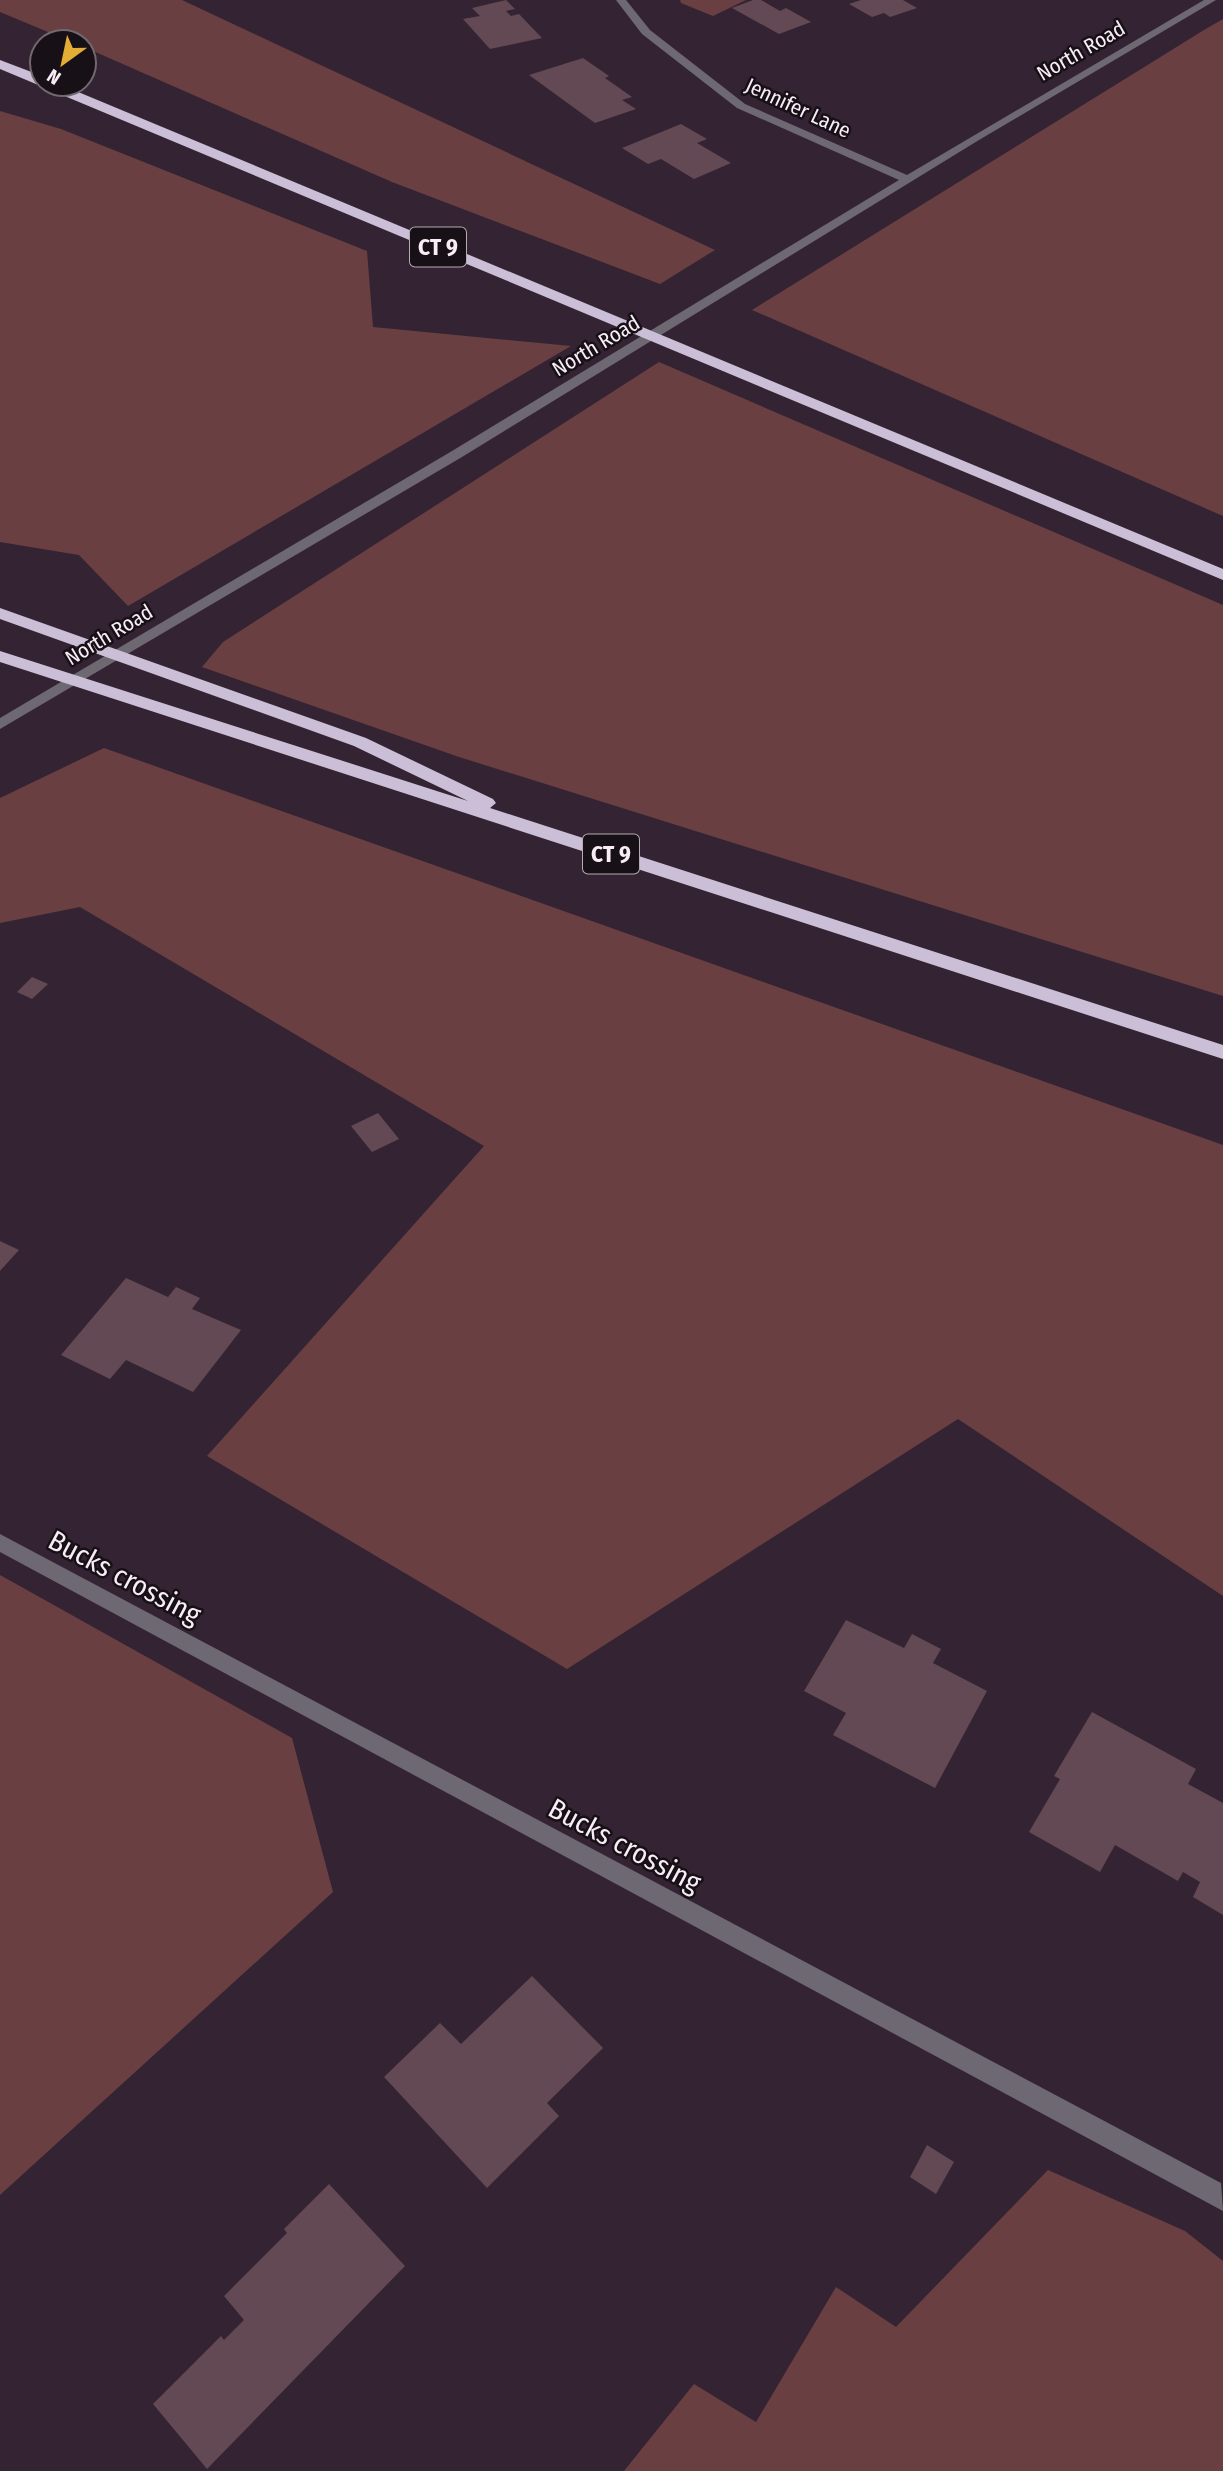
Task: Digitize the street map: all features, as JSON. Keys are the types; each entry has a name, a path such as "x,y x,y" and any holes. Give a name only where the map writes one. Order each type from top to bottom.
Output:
{"highway":[{"path":"0,64 28,75"},
{"name":"CT 9","path":"82,98 1223,575"},
{"path":"0,613 360,742 543,832"},
{"name":"CT 9","path":"0,656 1223,1052"}],"street":[{"name":"Jennifer Lane","path":"621,0 646,32 741,106 907,179"},
{"name":"North Road","path":"0,724 580,379 907,179 1211,0"},
{"name":"Bucks crossing","path":"0,1542 1213,2191 1223,2199"}],"shaded area":[{"path":"0,0 182,0 715,250 660,284 392,182 98,53 98,28 38,28 0,12"},
{"path":"680,0 746,0 713,16 681,3"},
{"path":"1223,19 1223,516 752,310 1204,30"},
{"path":"0,111 61,129 367,251 373,327 571,346 128,606 79,555 0,542"},
{"path":"659,362 1223,605 1223,996 459,757 202,667 223,642"},
{"path":"104,748 1223,1145 1223,1596 958,1419 567,1669 207,1456 484,1146 80,907 0,923 0,798"},
{"path":"0,1575 292,1738 333,1892 0,2195"},
{"path":"1048,2170 1185,2231 1223,2261 1223,2471 624,2471 694,2384 756,2422 836,2287 896,2327"}],"building":[{"path":"506,0 515,9 506,11 511,16 519,14 542,38 490,49 463,19 480,16 472,8"},
{"path":"753,0 761,0 780,11 786,8 811,22 779,34 732,8"},
{"path":"861,0 903,0 917,8 890,17 884,13 872,17 849,4"},
{"path":"583,58 609,76 605,78 632,97 622,100 636,109 595,123 529,75"},
{"path":"681,124 707,139 697,143 731,163 694,179 661,159 648,164 622,148"},
{"path":"32,977 48,984 32,999 17,992"},
{"path":"378,1113 399,1139 372,1152 351,1126"},
{"path":"0,1241 19,1250 0,1271"},
{"path":"126,1278 168,1297 176,1287 200,1298 192,1309 241,1330 193,1392 126,1360 110,1379 61,1355"},
{"path":"846,1620 904,1648 912,1634 941,1649 933,1663 987,1691 935,1788 833,1735 846,1713 804,1691"},
{"path":"1092,1712 1196,1769 1188,1784 1223,1803 1223,1915 1193,1897 1200,1882 1183,1872 1178,1881 1115,1845 1100,1872 1029,1832 1060,1779 1054,1776"},
{"path":"532,1976 603,2048 547,2103 559,2116 487,2188 384,2077 440,2023 461,2044"},
{"path":"927,2145 954,2162 936,2194 910,2177"},
{"path":"329,2184 405,2266 207,2469 153,2404 221,2336 224,2340 244,2320 224,2296 287,2233 284,2229"}]}
